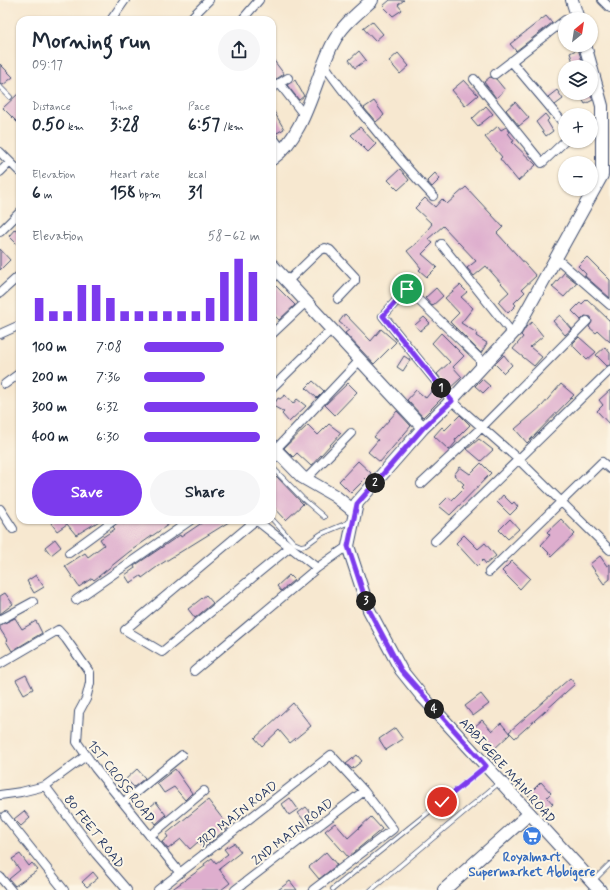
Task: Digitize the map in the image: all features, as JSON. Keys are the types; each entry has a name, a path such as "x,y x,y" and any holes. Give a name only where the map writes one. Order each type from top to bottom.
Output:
{"main road":[{"path":"276,155 282,150 304,115 332,44 341,28 372,0"},
{"path":"587,52 602,106 598,124"},
{"path":"348,546 357,504 423,428 452,401 513,334 602,175 606,171 598,134"},
{"path":"276,272 288,281 423,428"},
{"path":"276,460 335,496 355,516"},
{"name":"ABBIGERE MAIN ROAD","path":"348,546 369,610 401,670 500,782 596,886"},
{"path":"444,890 529,814"}],"street":[{"path":"113,16 125,0"},
{"path":"192,16 209,0"},
{"path":"245,16 259,0"},
{"path":"602,0 610,8"},
{"path":"495,74 558,24"},
{"path":"511,61 558,117"},
{"path":"324,64 339,88 353,105 433,196"},
{"path":"276,85 288,78"},
{"path":"474,79 542,164 558,148"},
{"path":"279,83 304,115"},
{"path":"276,142 282,150"},
{"path":"0,152 16,168"},
{"path":"0,172 10,162"},
{"path":"0,232 16,216"},
{"path":"441,244 513,334"},
{"path":"288,281 319,251 325,248 330,250 355,277 355,281 338,299"},
{"path":"556,258 610,305"},
{"path":"0,293 16,279"},
{"path":"480,370 480,360 407,289 383,316 452,401 519,460 610,550"},
{"path":"276,330 307,302"},
{"path":"421,484 482,427 587,321"},
{"path":"0,334 16,326"},
{"path":"276,384 332,329"},
{"path":"276,457 361,359"},
{"path":"434,541 610,370"},
{"path":"5,384 16,376"},
{"path":"306,479 351,433"},
{"path":"489,572 602,462 610,469"},
{"path":"0,509 12,529"},
{"path":"69,553 109,524"},
{"path":"76,600 185,524"},
{"path":"251,524 125,630 162,652 290,547"},
{"path":"261,524 317,568"},
{"path":"194,670 317,568 348,546"},
{"path":"0,620 32,602"},
{"name":"1ST CROSS ROAD","path":"0,664 58,630 66,639 90,673 90,683 86,699 79,712 77,742 180,873"},
{"path":"124,802 182,755"},
{"name":"3RD MAIN ROAD","path":"158,890 331,755 364,791"},
{"path":"0,795 45,786 83,758"},
{"name":"80 FEET ROAD","path":"45,786 96,854 127,890"},
{"path":"150,836 204,791"},
{"path":"312,890 394,829 364,791"},
{"name":"2ND MAIN ROAD","path":"235,890 364,791"},
{"path":"5,816 64,890"},
{"path":"0,877 11,890"}],"lane":[{"path":"0,87 10,97"},
{"path":"276,462 302,498 324,517"},
{"path":"276,523 294,543 301,546 306,545 321,534 355,516"},
{"path":"333,889 486,766"},
{"path":"371,890 500,782"},
{"path":"596,886 610,864"}],"building":[{"path":"390,0 404,0 398,5 402,10 393,16 383,6"},
{"path":"546,16 552,23 516,51 510,44"},
{"path":"372,21 383,34 375,41 363,28"},
{"path":"359,51 366,60 355,68 349,60"},
{"path":"579,52 582,60 572,60 570,53"},
{"path":"398,53 409,66 400,74 389,61"},
{"path":"276,63 284,74 276,79"},
{"path":"0,64 13,77 3,85 0,84"},
{"path":"490,77 496,79 505,90 496,98 484,82"},
{"path":"295,80 304,96 299,100 287,85"},
{"path":"464,80 478,95 465,106 452,90"},
{"path":"557,90 558,100 562,100 555,105 548,97"},
{"path":"16,96 16,121 3,108"},
{"path":"583,100 593,100 585,104"},
{"path":"374,101 384,115 376,122 364,108"},
{"path":"515,102 529,118 519,126 506,110"},
{"path":"486,106 493,114 478,126 472,119"},
{"path":"545,114 549,119 547,121 553,131 546,136 536,122"},
{"path":"276,115 284,129 276,132"},
{"path":"498,126 501,130 506,127 510,132 508,133 514,141 512,142 536,165 518,181 500,159 502,157 485,137"},
{"path":"360,127 376,144 368,152 351,135"},
{"path":"400,169 409,180 398,190 388,180"},
{"path":"435,173 440,179 432,187 427,181"},
{"path":"466,187 503,227 497,233 536,276 522,289 525,292 514,303 516,305 508,313 498,302 509,292 486,266 474,276 467,268 476,261 443,226 428,239 433,243 422,254 437,267 427,277 419,270 421,268 407,251 417,243 432,224 415,208 425,198 435,207 442,199 447,204"},
{"path":"15,229 16,230 16,243 9,236"},
{"path":"0,249 10,260 0,270"},
{"path":"587,257 610,280 610,298 585,276 586,274 578,266"},
{"path":"564,273 577,283 564,297 552,287"},
{"path":"460,285 467,292 461,297 473,308 461,323 477,333 476,336 487,343 481,353 450,322 459,313 445,298"},
{"path":"276,286 295,305 279,320 276,317"},
{"path":"436,288 443,296 432,306 425,298"},
{"path":"587,299 610,321 610,342 598,331 596,333 589,327 592,322 591,317 585,316 581,320 572,311 580,303 582,304"},
{"path":"345,314 371,341 381,329 396,342 374,364 345,333 349,330 339,322"},
{"path":"560,315 572,329 565,335 553,321"},
{"path":"424,317 430,323 420,331 415,325"},
{"path":"532,322 543,336 530,347 542,357 534,366 513,349 523,337 521,335 526,327"},
{"path":"441,333 464,356 453,367 462,377 449,389 437,374 450,362 432,343"},
{"path":"579,337 596,352 587,360 573,346 573,343"},
{"path":"605,347 610,353 610,365 607,366 596,355"},
{"path":"504,355 512,365 504,373 495,364"},
{"path":"404,356 410,360 403,371 397,367"},
{"path":"482,379 490,386 483,393 475,386"},
{"path":"313,381 324,391 317,398 306,388"},
{"path":"348,383 357,392 335,415 325,405"},
{"path":"561,384 574,395 527,443 515,429 542,406"},
{"path":"434,388 442,398 423,417 407,400 416,390 426,398"},
{"path":"610,390 610,425 597,411 603,405 599,400"},
{"path":"285,395 293,404 297,399 306,406 289,422 282,414 284,412 276,408 276,401 278,398 280,399"},
{"path":"397,411 411,426 380,462 368,452 378,440 374,437"},
{"path":"460,415 470,425 455,440 456,442 449,450 434,436 442,427 445,430"},
{"path":"329,424 341,433 311,466 297,453 293,457 284,448 308,425 318,435"},
{"path":"479,439 493,450 481,461 467,449"},
{"path":"358,461 371,473 351,493 339,481"},
{"path":"481,463 491,473 450,515 439,506 448,497 452,500 464,488 462,486 464,484 454,475 460,467 470,474"},
{"path":"277,477 303,504 286,520 276,509"},
{"path":"503,495 512,504 514,502 518,507 510,515 497,502"},
{"path":"510,519 519,529 508,539 499,530"},
{"path":"561,519 575,534 552,556 541,545 550,535 547,532"},
{"path":"52,524 67,524 57,531"},
{"path":"67,524 94,524 76,535"},
{"path":"116,524 169,524 129,552 94,580 92,578 79,587 65,566 85,553 88,557 104,545 100,539 115,529 113,527"},
{"path":"200,524 226,524 161,564 142,578 141,576 130,583 125,575 135,568 134,566 180,535 181,537"},
{"path":"464,535 478,549 485,543 496,556 486,564 483,560 477,566 456,543"},
{"path":"55,539 61,547 51,555 45,547"},
{"path":"600,556 607,566 610,564 610,579 604,584 590,564"},
{"path":"512,561 530,578 520,589 502,571"},
{"path":"36,575 44,587 34,593 27,581"},
{"path":"289,575 294,580 281,591 277,586"},
{"path":"5,593 13,604 0,614 0,596"},
{"path":"206,595 213,603 195,618 188,609"},
{"path":"15,618 22,629 36,621 42,633 12,651 0,629 0,625"},
{"path":"26,675 33,689 24,694 16,680"},
{"path":"570,678 575,684 515,738 509,732"},
{"path":"481,694 489,704 473,716 465,706"},
{"path":"293,703 311,726 290,743 279,730 262,746 255,738"},
{"path":"482,720 492,731 501,723 510,734 491,752 472,729"},
{"path":"395,728 403,739 386,750 379,739"},
{"path":"357,755 362,761 352,769 346,764"},
{"path":"137,769 145,778 134,787 126,779"},
{"path":"175,769 192,793 185,800 174,787 164,793 157,783"},
{"path":"541,782 551,793 547,797 553,804 545,812 528,795"},
{"path":"290,798 298,809 289,815 282,804"},
{"path":"208,800 229,827 203,848 198,842 190,849 181,839 168,849 162,842 168,837 166,834"},
{"path":"156,802 166,815 156,824 146,810"},
{"path":"306,807 316,819 308,825 298,813"},
{"path":"24,811 30,818 21,826 14,819"},
{"path":"371,817 382,829 348,857 325,831 335,823 348,838"},
{"path":"234,843 241,852 219,869 230,883 221,890 171,890 205,866 204,864 212,858 216,863 228,854 224,849"},
{"path":"326,852 337,865 319,879 309,867"},
{"path":"20,854 29,866 32,863 38,870 15,886 9,879 20,870 12,859"},
{"path":"93,872 98,878 87,887 82,882"},
{"path":"290,881 297,890 278,890"}],"place":[{"name":"Royalmart Supermarket Abbigere","path":"532,836"}],"route":[{"path":"407,289 383,316 452,401 423,428 357,504 348,546 369,610 401,670 422,696 486,766 442,802"}]}
